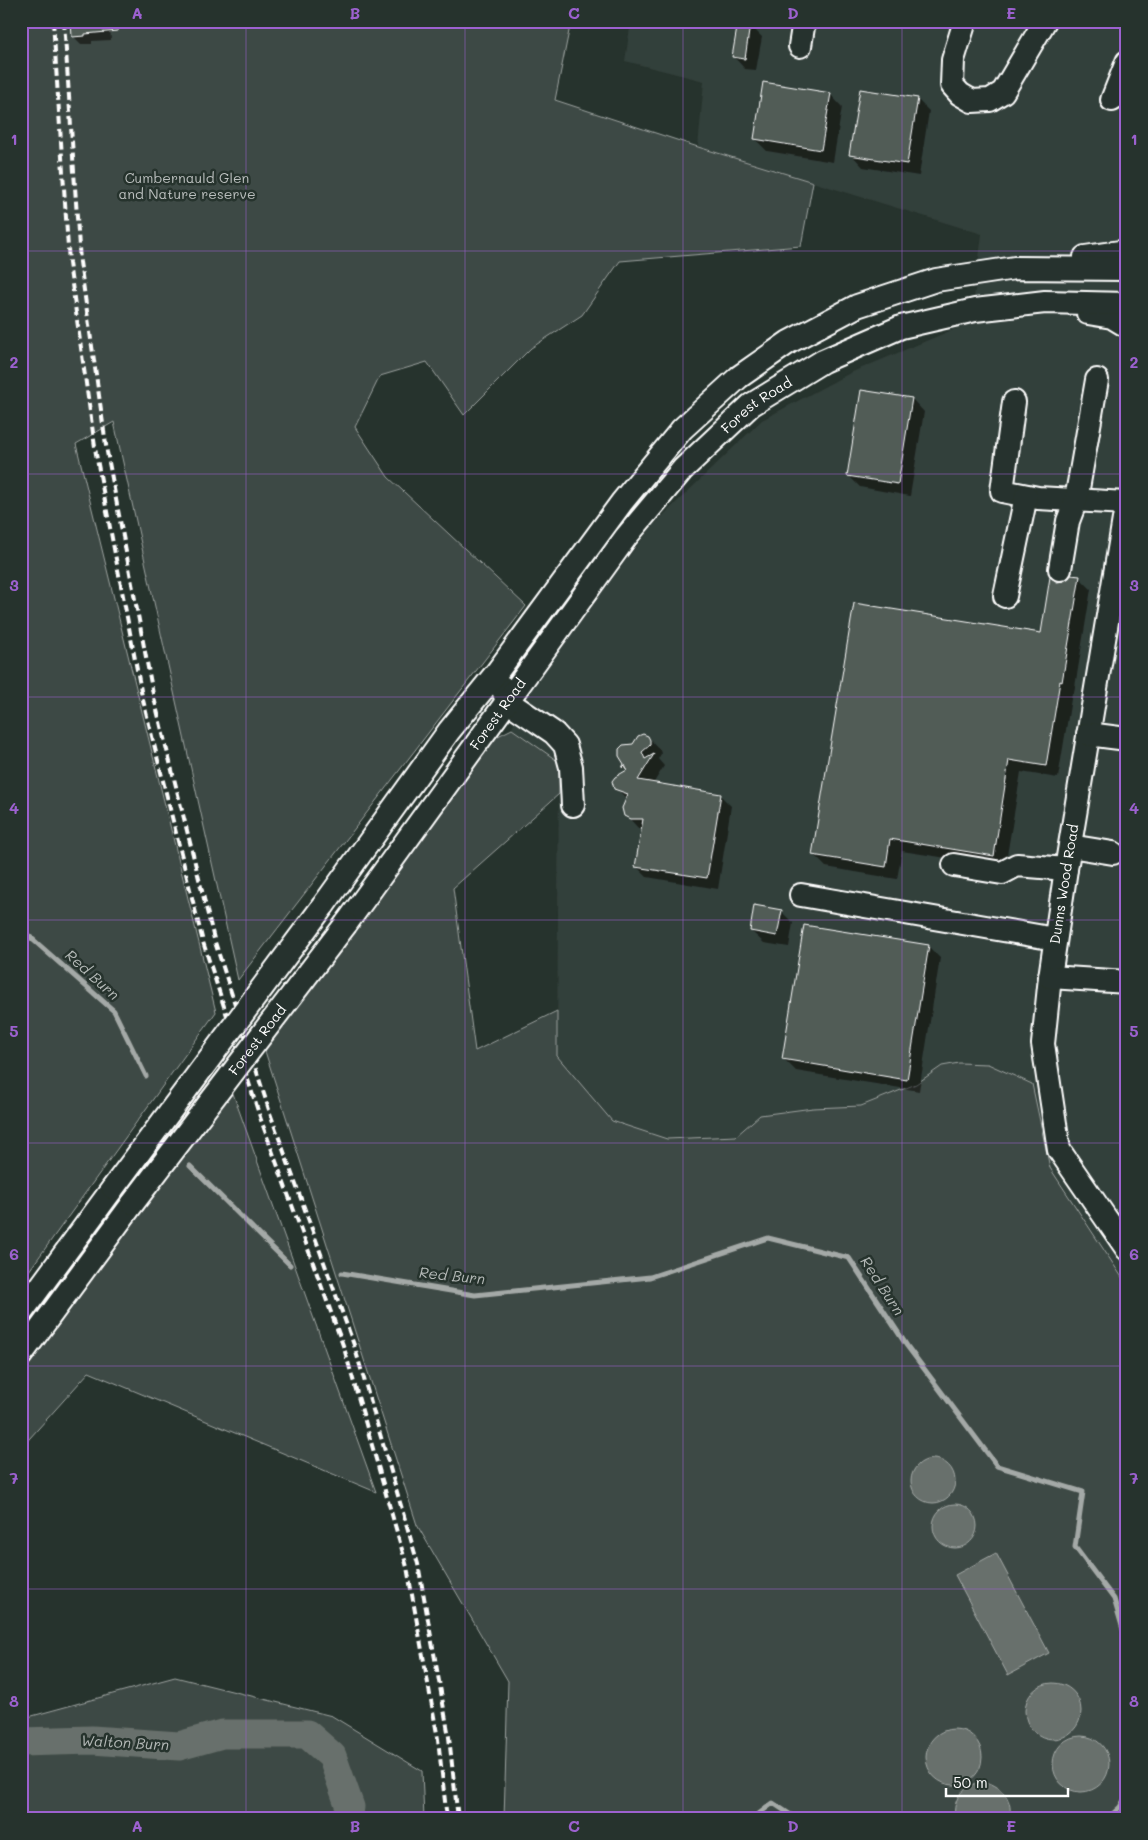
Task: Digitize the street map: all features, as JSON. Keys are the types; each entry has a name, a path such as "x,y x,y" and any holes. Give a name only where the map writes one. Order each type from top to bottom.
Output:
{"street":[{"path":"800,46 804,21"},
{"path":"965,21 953,60 952,85 960,94 972,101 990,100 1003,92 1045,21"},
{"path":"1112,100 1127,62"},
{"path":"1015,268 1127,251"},
{"name":"Forest Road","path":"21,1313 323,906 449,731 497,672 622,502 682,429 739,377 789,342 858,306 936,280 1015,268 1127,269"},
{"path":"1099,269 1127,278"},
{"name":"Forest Road","path":"21,1355 132,1203 346,924 626,537 683,469 751,406 823,361 901,327 975,310 1045,302 1127,304"},
{"path":"1026,304 1112,317 1127,326"},
{"path":"1060,569 1068,521 1076,500 1098,380"},
{"path":"1014,402 1002,491 1026,496 1127,502"},
{"path":"1005,596 1026,496"},
{"name":"Dunns Wood Road","path":"1127,502 1055,939 1044,1044 1059,1150 1127,1249"},
{"path":"497,672 507,701 554,733 565,745 572,767 573,805"},
{"path":"1088,734 1127,739"},
{"path":"1070,846 1113,853"},
{"path":"954,865 1002,873 1017,864 1066,869"},
{"path":"802,895 1055,939"},
{"path":"1050,976 1127,982"}],"shaded area":[{"path":"631,21 1127,21 1127,1285 1050,1168 1032,1084 988,1065 942,1066 916,1084 861,1106 813,1108 760,1115 736,1136 667,1139 612,1121 557,1056 559,763 512,729 522,694 653,525 762,420 850,373 971,322 982,234 698,147 704,81 625,61"},
{"path":"929,1459 937,1459 949,1465 955,1481 949,1497 937,1503 929,1503 917,1497 911,1485 911,1477 917,1465"},
{"path":"959,1504 971,1510 976,1518 976,1534 971,1542 963,1547 951,1548 939,1542 934,1534 933,1522 939,1510 947,1505"},
{"path":"996,1553 1049,1653 1008,1675 955,1575"},
{"path":"1053,1683 1064,1685 1073,1691 1079,1700 1081,1711 1079,1722 1073,1731 1064,1737 1053,1739 1042,1737 1033,1731 1027,1722 1025,1711 1027,1700 1033,1691 1042,1685"},
{"path":"954,1729 965,1731 974,1737 980,1746 982,1757 980,1768 974,1777 965,1783 954,1785 943,1783 934,1777 928,1768 926,1757 928,1746 934,1737 943,1731"},
{"path":"1081,1736 1092,1738 1101,1744 1107,1753 1109,1764 1107,1775 1101,1784 1092,1790 1081,1792 1070,1790 1061,1784 1055,1775 1053,1764 1055,1753 1061,1744 1070,1738"},
{"path":"986,1782 997,1787 1006,1796 1010,1806 1009,1819 955,1819 955,1804 961,1793 971,1785"}],"green space":[{"name":"Cumbernauld Glen and Nature reserve","path":"21,21 571,21 555,100 813,182 801,246 620,261 582,315 531,348 464,415 427,362 380,376 355,427 388,477 526,606 238,980 114,422 76,444 216,1012 21,1282"},
{"path":"512,729 559,762 559,794 453,888 475,1051 557,1011 557,1056 612,1121 667,1139 736,1136 760,1115 813,1108 861,1106 916,1084 942,1066 959,1063 988,1064 1032,1084 1050,1168 1127,1285 1127,1819 504,1819 508,1681 417,1525 264,1048 496,737"},
{"path":"231,1088 376,1492 89,1372 21,1448 21,1367"},
{"path":"175,1677 332,1716 422,1771 424,1819 21,1819 21,1719"}],"building":[{"path":"71,21 118,21 118,31 72,37"},
{"path":"738,22 750,24 745,59 732,57"},
{"path":"763,82 831,93 821,150 754,139"},
{"path":"860,89 918,98 907,164 849,155"},
{"path":"861,390 912,398 898,484 847,476"},
{"path":"1071,575 1080,576 1046,766 1009,760 994,856 890,839 886,867 812,855 854,603 1041,633 1050,577 1057,582 1064,581"},
{"path":"643,734 648,736 650,740 650,745 642,752 645,759 654,754 638,780 721,794 707,878 635,867 643,819 630,819 624,816 622,808 628,794 614,789 612,781 627,770 625,765 622,768 624,764 619,756 619,749 623,745 633,744 638,736"},
{"path":"754,905 782,910 777,936 750,931"},
{"path":"804,925 929,945 907,1080 782,1059"}],"waterway":[{"name":"Red Burn","path":"21,929 114,1011 146,1076"},
{"name":"Red Burn","path":"190,1166 290,1265"},
{"name":"Red Burn","path":"342,1273 475,1295 650,1277 768,1238 849,1258 907,1346 997,1466 1083,1492 1075,1547 1114,1599 1127,1643"},
{"name":"Walton Burn","path":"21,1742 92,1740 179,1746 222,1734 307,1734 332,1756 350,1807 347,1819"},
{"name":"Red Burn","path":"1107,1819 1120,1807 1127,1795"},
{"name":"Red Burn","path":"752,1819 773,1803 797,1819"}],"railway":[{"path":"53,21 69,263 96,454 142,696 203,942 261,1120 344,1348 407,1567 438,1739 447,1819"},
{"path":"64,21 80,262 107,452 153,694 214,939 271,1116 354,1345 418,1564 449,1737 458,1819"}]}
